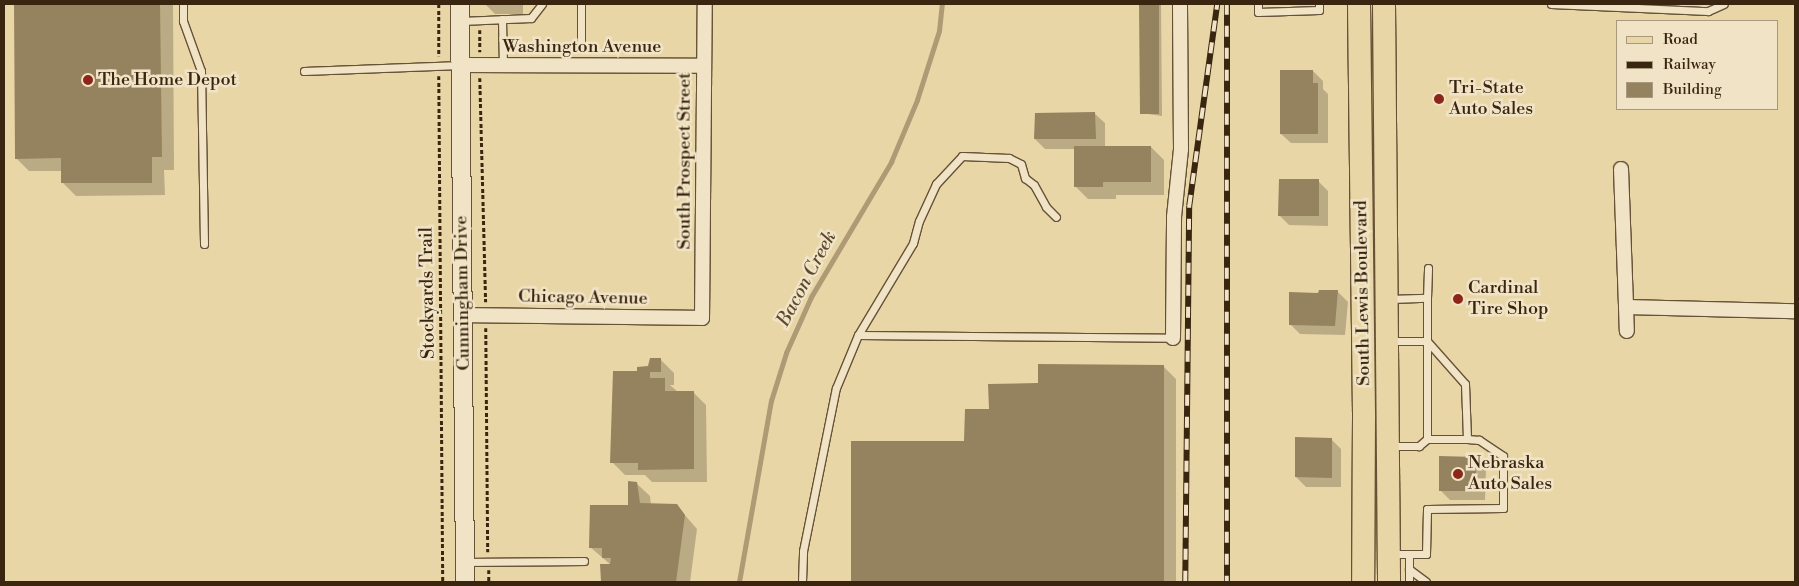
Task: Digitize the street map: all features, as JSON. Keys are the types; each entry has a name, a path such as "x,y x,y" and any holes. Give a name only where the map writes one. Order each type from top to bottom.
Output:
{"main road":[{"name":"South Lewis Boulevard","path":"1359,4 1364,418 1363,582"},
{"name":"South Lewis Boulevard","path":"1384,4 1389,446 1399,554 1389,582"}],"street":[{"name":"South Prospect Street","path":"702,318 705,4"},
{"path":"1173,338 1174,217 1181,149 1180,4"},
{"name":"Cunningham Drive","path":"460,12 465,582"},
{"name":"Washington Avenue","path":"461,65 704,66"},
{"path":"1621,169 1626,331"},
{"path":"1626,307 1795,311"},
{"name":"Chicago Avenue","path":"463,315 702,318"}],"lane":[{"path":"183,4 183,21 201,71 204,244"},
{"path":"460,12 480,20 531,18 542,4"},
{"path":"581,4 581,42"},
{"path":"1258,4 1258,12 1319,10 1319,4"},
{"path":"1551,4 1708,12 1724,4"},
{"path":"502,19 502,65"},
{"path":"304,71 461,65"},
{"path":"802,582 803,551 836,388 858,335 913,242 918,220 936,184 962,156 992,155 1020,164 1025,178 1034,185 1046,207 1056,217"},
{"path":"1427,439 1428,268"},
{"path":"1388,299 1427,298"},
{"path":"858,335 1173,338"},
{"path":"1388,341 1427,341 1465,384 1468,439"},
{"path":"1389,446 1419,446 1427,439 1468,439 1479,440 1503,456 1503,508 1427,509 1426,554 1399,554"},
{"path":"1399,554 1409,569 1426,582"},
{"path":"465,562 584,561"},
{"path":"1409,569 1410,582"}],"path":[{"name":"Stockyards Trail","path":"439,4 444,582"},
{"path":"480,20 489,582"}],"building":[{"name":"The Home Depot","path":"14,4 160,4 162,157 152,157 152,183 61,183 61,158 15,159"},
{"path":"1139,4 1159,4 1159,114 1140,114"},
{"path":"1280,70 1313,70 1313,83 1318,83 1318,134 1280,134"},
{"path":"1095,112 1096,139 1034,139 1035,113"},
{"path":"1074,146 1151,146 1151,182 1103,182 1103,187 1074,187"},
{"path":"1279,179 1319,179 1319,216 1278,216"},
{"path":"1319,290 1338,290 1335,326 1289,325 1289,292 1318,293"},
{"path":"650,358 661,358 661,372 650,372 650,378 665,378 665,391 694,391 694,469 638,470 638,463 610,463 613,371 637,371 637,367 648,366"},
{"path":"1038,364 1164,365 1164,582 851,582 851,441 964,441 965,409 989,409 988,384 1038,383"},
{"path":"1295,437 1332,438 1332,478 1295,477"},
{"name":"Nebraska Auto Sales","path":"1439,456 1476,457 1476,491 1439,491"},
{"path":"628,481 637,482 640,503 677,504 685,515 676,582 601,582 600,564 610,564 611,558 602,558 602,548 589,548 590,505 628,505"}],"waterway":[{"name":"Bacon Creek","path":"739,582 771,401 786,353 811,297 891,162 917,100 939,31 942,4"}],"railway":[{"path":"1185,582 1189,206 1217,4"},
{"path":"1227,4 1227,582"}],"place":[{"name":"The Home Depot","path":"88,80"},
{"name":"Tri-State Auto Sales","path":"1439,99"},
{"name":"Cardinal Tire Shop","path":"1458,299"},
{"name":"Nebraska Auto Sales","path":"1458,474"}]}
